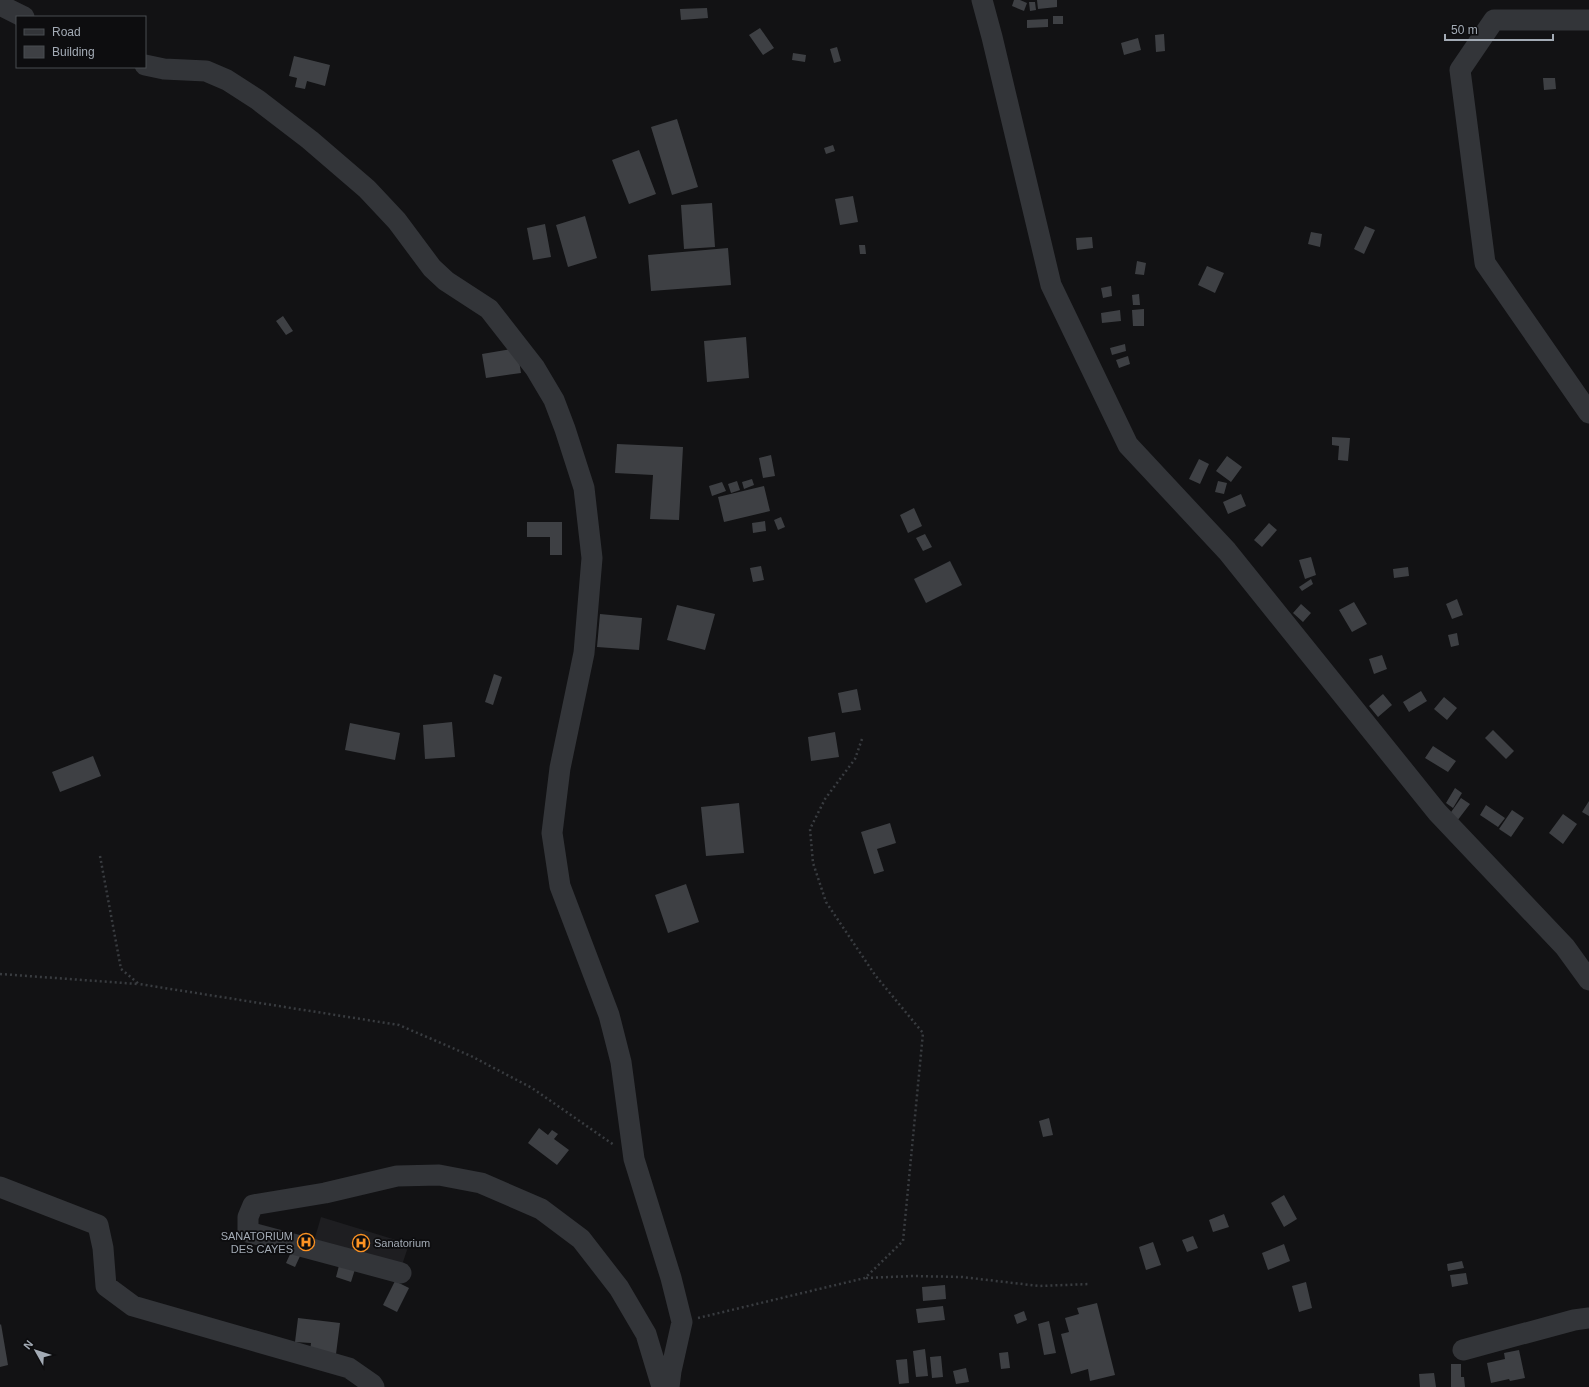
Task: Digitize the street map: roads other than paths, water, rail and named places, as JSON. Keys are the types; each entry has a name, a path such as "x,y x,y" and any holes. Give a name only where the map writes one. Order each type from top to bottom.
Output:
{"street":[{"path":"982,0 1051,285 1128,445 1227,550 1437,812 1565,947 1589,980"},
{"path":"0,5 22,16"},
{"path":"1589,20 1494,20 1460,70 1484,263 1589,413"},
{"path":"146,65 164,69 206,71 227,80 258,100 310,140 367,189 397,221 432,268 446,281 489,309 535,368 554,400 584,488 592,558 584,653 560,768 552,833 560,886 609,1015 621,1062 634,1159 671,1278 682,1322 669,1387"},
{"path":"401,1273 248,1232 248,1217 253,1205 326,1192 397,1176 439,1175 481,1183 541,1208 580,1239 619,1288 646,1334 662,1387"},
{"path":"0,1187 98,1225 103,1248 106,1286 133,1306 349,1368 357,1376 372,1384 374,1387"},
{"path":"1463,1350 1574,1320 1589,1318"}],"place":[{"name":"SANATORIUM DES CAYES","path":"306,1242"},
{"name":"Sanatorium","path":"361,1243"}]}
